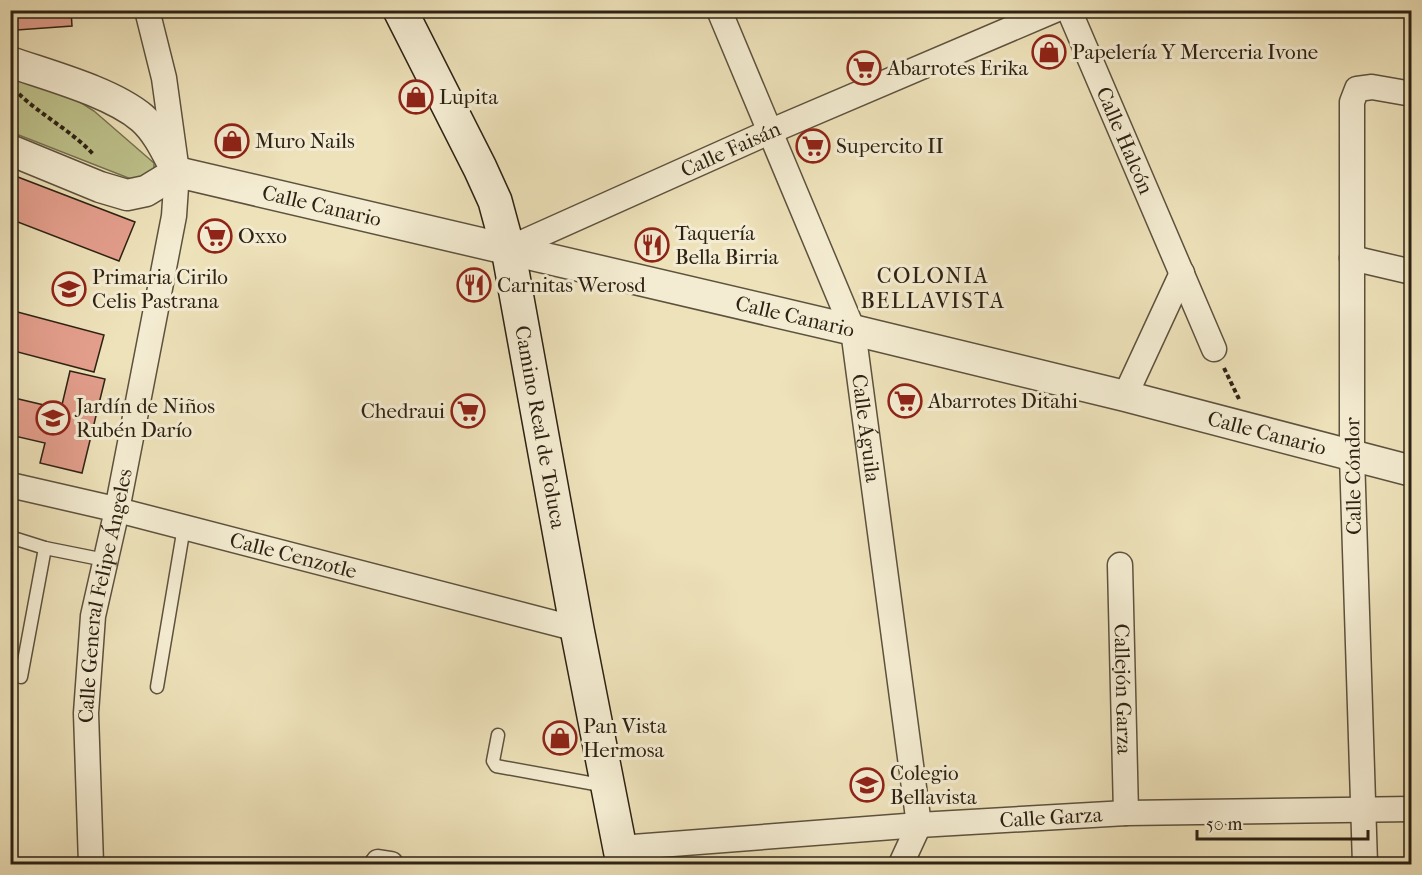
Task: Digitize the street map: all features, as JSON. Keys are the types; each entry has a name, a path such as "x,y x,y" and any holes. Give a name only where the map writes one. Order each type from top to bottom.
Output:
{"main road":[{"name":"Camino Real de Toluca","path":"400,10 495,201 508,249 621,856"}],"street":[{"name":"Calle General Felipe Ángeles","path":"91,864 86,713 93,616 117,510 174,216 177,171 165,78 147,10"},
{"name":"Calle Águila","path":"719,10 853,330 919,825"},
{"name":"Calle Faisán","path":"508,249 769,132 1055,10"},
{"name":"Calle Halcón","path":"1069,10 1214,348"},
{"path":"10,62 117,100 143,119 161,141 177,171 146,191 127,195 100,187 10,150"},
{"name":"Calle Cóndor","path":"1365,864 1352,456 1352,102 1357,89 1372,87 1412,94"},
{"name":"Calle Canario","path":"177,171 1125,396 1412,471"},
{"path":"1352,258 1412,272"},
{"path":"1125,396 1182,273"},
{"name":"Calle Cenzotle","path":"10,485 184,527 577,629"},
{"name":"Callejón Garza","path":"1120,566 1126,813"},
{"name":"Calle Garza","path":"621,856 919,825 1126,813 1412,809"},
{"path":"901,864 919,825"},
{"path":"377,864 378,862 391,864"}],"lane":[{"path":"157,687 184,527"},
{"path":"10,537 45,548 105,560"},
{"path":"21,677 45,548"},
{"path":"498,735 493,761 495,766 607,786"}],"path":[{"path":"16,91 80,142 97,159"},
{"path":"1214,348 1253,430"}],"green space":[{"path":"10,72 69,95 94,111 154,163 154,171 144,178 131,179 11,132"}],"building":[{"path":"15,10 71,10 72,26 17,30"},
{"path":"10,174 135,222 119,261 10,219"},
{"path":"10,310 104,335 94,372 10,350"},
{"name":"Jardín de Niños Rubén Darío","path":"70,371 105,379 82,473 40,463 45,443 10,435 10,397 61,409"}],"place":[{"name":"Papelería Y Merceria Ivone","path":"1049,52"},
{"name":"Abarrotes Erika","path":"864,68"},
{"name":"Lupita","path":"416,97"},
{"name":"Muro Nails","path":"232,141"},
{"name":"Supercito II","path":"813,146"},
{"name":"Oxxo","path":"215,236"},
{"name":"Taquería Bella Birria","path":"652,245"},
{"name":"Carnitas Werosd","path":"474,285"},
{"name":"Primaria Cirilo Celis Pastrana","path":"69,289"},
{"name":"Abarrotes Ditahi","path":"905,401"},
{"name":"Chedraui","path":"468,411"},
{"name":"Jardín de Niños Rubén Darío","path":"53,418"},
{"name":"Pan Vista Hermosa","path":"560,738"},
{"name":"Colegio Bellavista","path":"867,785"}],"district":[{"name":"COLONIA BELLAVISTA","path":"933,288"}]}
